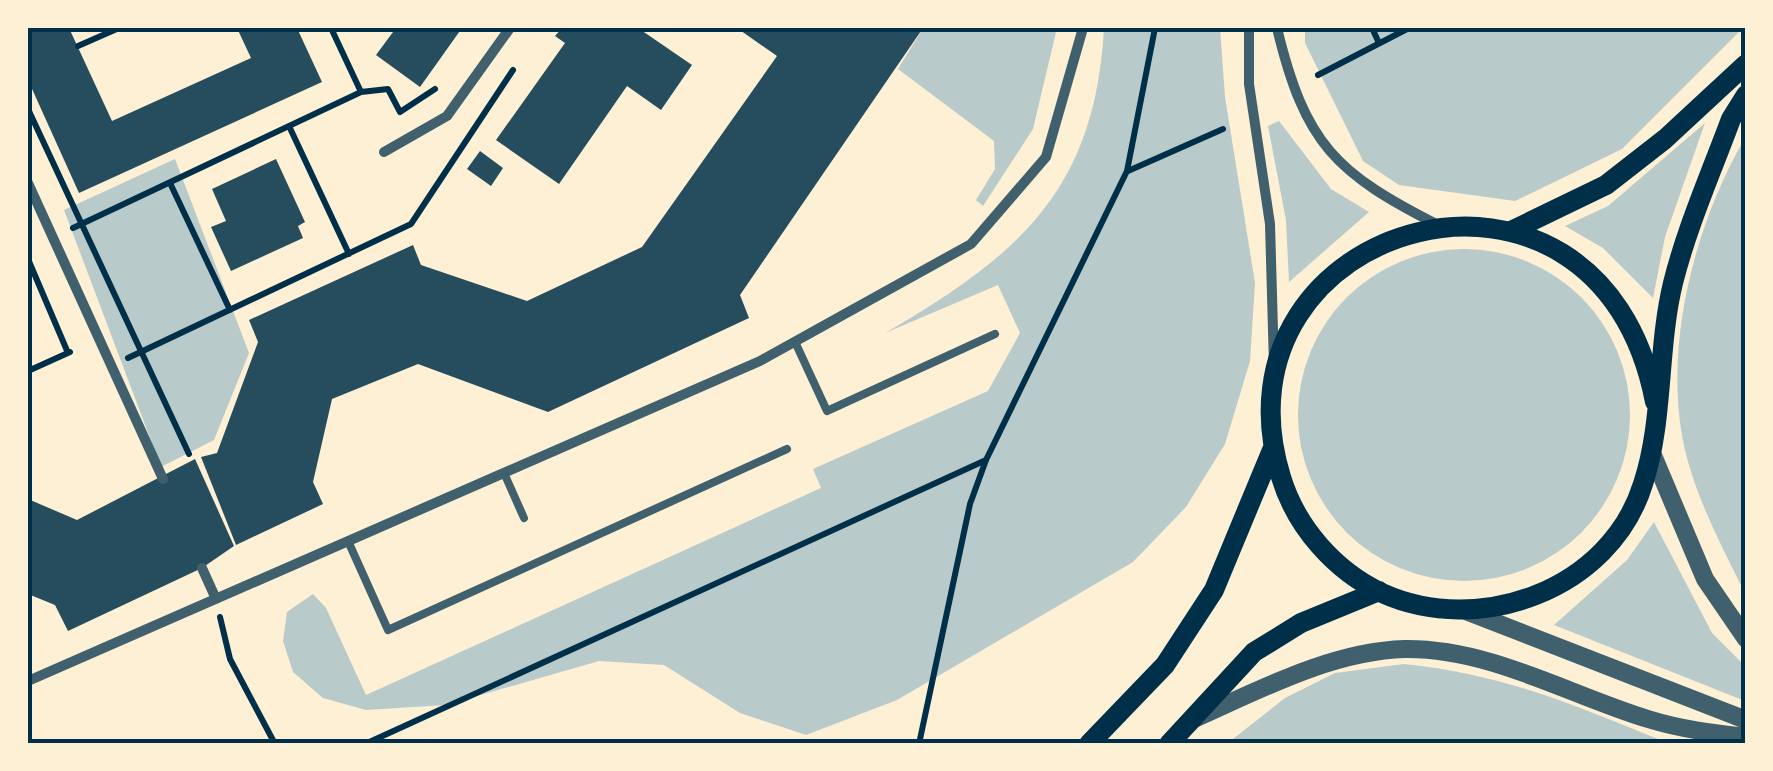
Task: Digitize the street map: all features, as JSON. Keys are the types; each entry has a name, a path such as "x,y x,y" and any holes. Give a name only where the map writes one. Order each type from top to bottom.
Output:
{"main road":[{"path":"1510,231 1606,185 1665,139 1746,64"},
{"path":"1654,402 1640,345 1610,294 1581,266 1548,245 1510,231 1440,226 1401,235 1365,251 1333,275 1300,316 1274,377 1272,450 1286,494 1308,534 1340,566 1379,591 1436,609 1466,611 1504,606 1539,595 1587,564 1624,522 1642,489 1652,453 1654,402 1673,284 1725,135 1746,95"},
{"path":"1089,744 1164,666 1214,590 1272,450"},
{"path":"1169,744 1254,652 1302,623 1379,591"}],"street":[{"path":"384,152 447,116 510,28"},
{"path":"28,681 796,344 970,244 1046,157 1083,28"},
{"path":"1249,28 1249,84 1271,241 1274,377"},
{"path":"1276,28 1302,112 1324,147 1348,174 1376,194 1440,226"},
{"path":"28,183 163,479"},
{"path":"1652,453 1704,578 1746,639"},
{"path":"202,568 216,599"},
{"path":"1466,611 1746,720"},
{"path":"1190,722 1277,682 1341,661 1404,650 1447,654 1539,677 1644,718 1697,732 1746,736"}],"lane":[{"path":"796,344 827,411 995,334"},
{"path":"348,541 388,630 786,448"},
{"path":"504,473 524,518"}],"path":[{"path":"78,46 118,28"},
{"path":"331,28 361,92"},
{"path":"919,744 970,504 986,460 1127,171 1155,28"},
{"path":"1372,28 1379,43"},
{"path":"1318,75 1409,28"},
{"path":"111,366 411,224 520,60"},
{"path":"80,226 361,92 388,89 400,112 436,88 447,73"},
{"path":"28,109 189,454"},
{"path":"289,126 349,254"},
{"path":"1127,171 1223,129"},
{"path":"170,183 230,310"},
{"path":"28,259 68,353"},
{"path":"28,371 98,338"},
{"path":"366,744 986,460"},
{"path":"216,599 230,659 275,744"}],"shaded area":[{"path":"923,28 1057,28 1033,129 983,206 976,200 995,169 994,141 898,69"},
{"path":"1104,28 1220,28 1225,97 1255,283 1250,361 1225,444 1186,507 1133,562 897,700 806,735 740,713 664,665 599,661 446,705 366,710 323,698 293,672 283,641 287,612 313,594 326,608 366,695 821,488 813,469 988,391 1020,333 998,285 885,333 974,275 1011,245 1041,212 1066,176 1085,133 1098,85"},
{"path":"1305,28 1743,28 1622,149 1515,201 1399,185 1363,161 1305,43"},
{"path":"1279,121 1331,189 1369,212 1289,282 1286,220 1268,126"},
{"path":"1705,123 1665,237 1653,298 1603,248 1565,226 1608,206"},
{"path":"1745,138 1745,593 1692,476 1680,419 1677,377 1686,293 1697,251 1726,173"},
{"path":"175,159 249,353 214,440 161,467 64,210"},
{"path":"1464,249 1496,252 1527,262 1556,277 1581,298 1602,323 1617,352 1627,383 1627,447 1617,478 1602,507 1581,532 1556,553 1527,568 1496,578 1464,581 1432,578 1401,568 1372,553 1347,532 1326,507 1311,478 1301,447 1298,415 1301,383 1311,352 1326,323 1347,298 1372,277 1401,262 1432,252"},
{"path":"1654,522 1712,633 1745,666 1745,701 1554,625 1627,560"},
{"path":"1404,664 1508,684 1668,743 1228,743 1285,698 1335,673"}],"building":[{"path":"28,28 69,28 112,121 251,58 237,28 297,28 322,82 79,193 28,80"},
{"path":"396,28 462,28 420,87 376,55"},
{"path":"562,28 638,28 692,65 661,110 627,86 559,184 496,140 565,43 555,36"},
{"path":"737,28 923,28 740,295 749,318 548,412 418,364 332,399 313,482 323,504 236,545 201,457 217,453 258,342 249,320 413,245 421,265 527,301 642,247 777,56"},
{"path":"480,151 503,168 491,186 467,169"},
{"path":"276,159 305,222 298,226 303,238 231,271 211,227 226,221 212,189"},
{"path":"195,459 234,546 202,568 68,631 55,605 28,594 28,499 77,520"}]}
